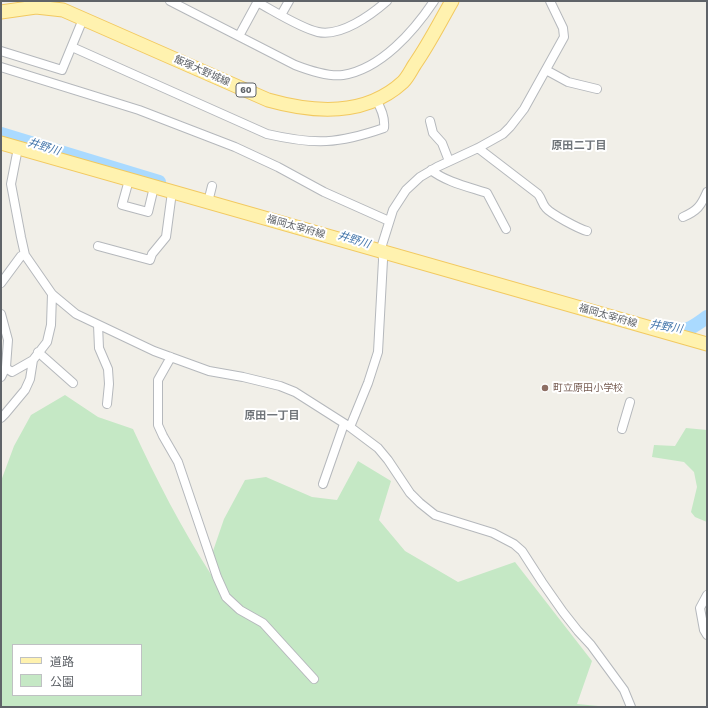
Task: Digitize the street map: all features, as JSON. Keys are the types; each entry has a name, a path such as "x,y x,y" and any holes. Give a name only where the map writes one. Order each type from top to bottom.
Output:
{"main road":[{"name":"飯塚大野城線","path":"2,10 36,7 63,10 268,100 287,105 320,110 350,108 376,100 404,81 426,48 452,1"},
{"name":"福岡太宰府線","path":"1,143 707,344"}],"street":[{"path":"170,1 279,58 312,72 342,75 370,65 390,51 409,33 434,1"},
{"path":"239,36 258,1 305,28 319,33 333,32 360,21 387,1"},
{"path":"281,15 288,1"},
{"path":"323,484 347,426 368,382 378,352 383,260 382,245 392,210 406,190 420,178 431,170 478,148 503,134 524,109 564,38 563,28 550,1"},
{"path":"1,51 62,70 84,19"},
{"path":"72,47 267,134 295,140 321,142 340,140 358,137 384,128 385,124 376,100"},
{"path":"1,67 139,110 235,148 278,167 324,192 389,221"},
{"path":"546,70 568,82 597,89"},
{"path":"430,121 433,133 442,143 449,161"},
{"path":"18,148 11,184 25,255 52,294 76,314 125,338 171,357 209,371 250,379 295,392 378,448 410,493 435,515 493,533 514,544 522,551 563,612 591,645 624,690 631,707"},
{"path":"478,148 538,194 543,200 544,206 550,212 581,230 587,231"},
{"path":"431,170 458,183 487,194 506,229"},
{"path":"129,180 122,205 148,212 154,187"},
{"path":"208,201 212,186"},
{"path":"98,246 150,260 152,254 166,237 172,192"},
{"path":"683,217 692,213 702,205 707,192"},
{"path":"1,282 21,256 25,255"},
{"path":"1,418 25,390 30,379 33,360 47,342 51,325 52,294"},
{"path":"1,314 8,340 6,368 1,377"},
{"path":"98,325 99,348 108,369 109,384 107,404"},
{"path":"38,352 73,382"},
{"path":"171,357 158,380 158,425 162,436 178,462 217,577 226,597 240,610 263,622 314,679"},
{"path":"6,368 12,372 33,360"},
{"path":"622,429 630,402"},
{"path":"707,596 700,608 704,630 707,635"}],"green space":[{"path":"65,395 98,417 133,429 170,504 212,576 213,551 224,519 245,480 266,477 312,497 337,500 358,461 391,481 379,520 405,551 458,582 515,562 592,661 577,704 609,707 1,707 1,481 14,446 31,415"},
{"path":"686,428 707,430 707,522 695,517 691,512 697,487 694,472 684,462 652,457 654,445 675,446"}],"waterway":[{"name":"井野川","path":"1,134 159,182"},
{"name":"井野川","path":"666,328 679,330 688,329 707,317"}],"place":[{"name":"町立原田小学校","path":"545,388"}],"district":[{"name":"原田二丁目","path":"579,146"},
{"name":"原田一丁目","path":"272,416"}]}
